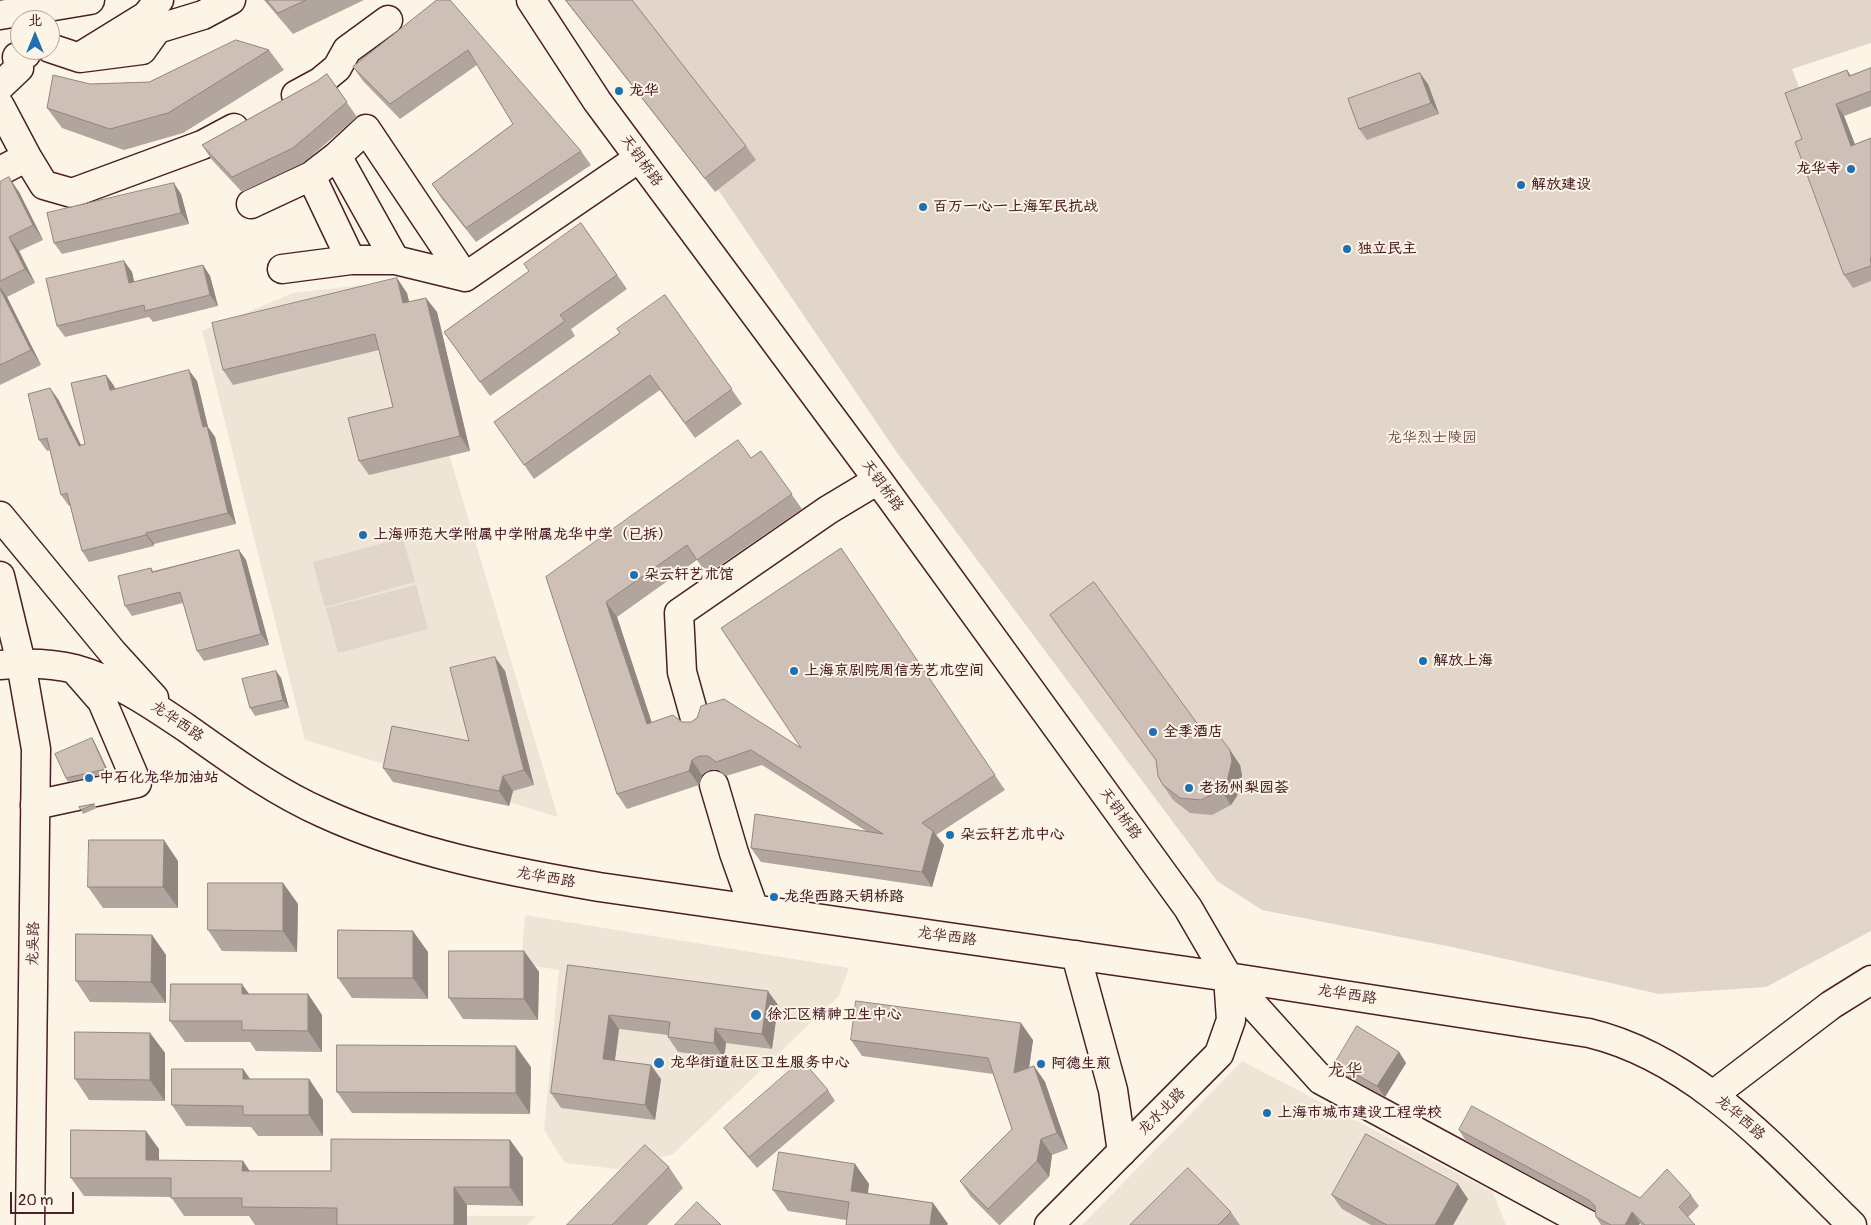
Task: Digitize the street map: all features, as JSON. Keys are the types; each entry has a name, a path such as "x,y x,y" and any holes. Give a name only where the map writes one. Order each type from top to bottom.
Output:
{"street":[{"path":"0,15 90,0"},
{"path":"80,58 146,16 159,0"},
{"path":"60,51 80,58 142,50 157,29 202,15 231,0"},
{"name":"天钥桥路","path":"534,2 597,101 878,480 1188,908 1228,977"},
{"path":"278,105 320,82 337,68 347,50 388,20"},
{"path":"0,86 19,68 18,60"},
{"path":"0,106 44,186 72,192 202,145 253,118"},
{"path":"251,204 311,176 337,156 366,129 465,277"},
{"path":"337,156 395,260"},
{"path":"0,171 27,157"},
{"path":"282,269 351,260 395,260 465,277 639,158"},
{"path":"311,176 351,260"},
{"path":"696,722 682,672 679,613 828,510 878,480"},
{"path":"0,516 114,653 176,721"},
{"path":"0,576 11,664"},
{"name":"龙华西路","path":"11,664 74,669 107,680 140,697 266,782 322,813 388,839 510,872 599,887 1228,977 1596,1034 1633,1046 1671,1066 1713,1095 1757,1132 1852,1225"},
{"name":"龙吴路","path":"11,664 36,749 30,1225"},
{"path":"35,805 137,783 102,702 74,669"},
{"path":"714,785 734,853 754,909"},
{"path":"1076,955 1114,1090 1122,1152"},
{"path":"1228,977 1321,1080 1589,1225"},
{"name":"龙水北路","path":"1049,1225 1220,1054 1231,1020 1228,977"},
{"path":"1713,1095 1831,1005 1871,980"}],"shaded area":[{"name":"上海师范大学附属中学附属龙华中学（已拆）","path":"397,281 558,817 305,740 202,331 293,293"},
{"name":"龙华街道社区卫生服务中心","path":"525,915 849,968 839,996 673,1154 617,1169 565,1163 544,1130 559,970 521,964"},
{"name":"上海市城市建设工程学校","path":"1242,1061 1493,1192 1506,1225 1082,1225"},
{"path":"338,1215 536,1216 527,1225 338,1225"}],"green space":[{"name":"龙华烈士陵园","path":"589,0 1871,0 1871,43 1792,69 1871,270 1871,931 1766,987 1659,994 1457,948 1262,910 1217,881 898,454"},
{"path":"403,538 415,582 325,607 313,562"},
{"path":"416,585 428,629 338,653 326,608"}],"building":[{"path":"267,0 306,0 278,13"},
{"path":"437,0 450,0 581,151 466,228 432,184 513,124 468,50 390,104 353,67"},
{"path":"566,0 632,0 746,146 705,178"},
{"path":"236,40 269,50 168,113 110,129 47,108 53,75 90,84 149,82"},
{"path":"1871,68 1871,91 1836,104 1851,146 1871,138 1871,266 1844,275 1795,142 1802,139 1785,93 1847,70 1849,76"},
{"path":"1420,73 1431,103 1359,129 1348,99"},
{"path":"327,74 347,102 293,148 232,177 202,145 317,81"},
{"path":"9,177 33,225 9,237 25,269 0,281 0,182"},
{"path":"174,183 181,213 54,243 47,213"},
{"path":"581,223 617,275 560,315 565,321 480,382 444,332 529,271 524,264"},
{"path":"124,261 129,283 203,265 210,295 145,311 144,305 57,326 46,279"},
{"path":"397,278 403,303 426,298 460,436 359,461 348,418 393,407 375,334 223,370 212,323"},
{"path":"0,289 31,350 0,365"},
{"path":"665,295 732,389 685,423 650,375 524,465 494,422 620,333 617,329"},
{"path":"189,370 203,427 207,426 228,513 82,551 67,493 61,495 47,438 39,440 28,394 50,388 79,446 85,444 71,383 106,375 110,390"},
{"path":"738,440 751,458 761,451 792,494 697,560 687,545 606,602 647,724 673,715 682,722 691,722 697,718 701,706 724,699 801,748 721,628 841,548 995,775 922,823 933,831 922,872 751,848 755,814 883,834 751,750 716,762 708,756 699,756 692,760 689,771 617,794 546,577"},
{"path":"239,550 261,634 197,651 180,592 125,606 118,576 151,568 152,572"},
{"path":"1094,582 1199,726 1217,733 1230,750 1232,761 1227,781 1221,790 1201,800 1180,798 1163,785 1158,776 1156,760 1050,615"},
{"path":"495,657 524,770 503,776 499,791 383,768 392,726 469,741 450,668"},
{"path":"276,671 283,700 250,708 242,679"},
{"path":"92,738 106,769 66,778 55,754"},
{"path":"94,804 81,810 79,807"},
{"path":"89,840 164,840 163,887 88,887"},
{"path":"208,883 283,883 283,931 208,930"},
{"path":"338,930 413,931 413,978 338,978"},
{"path":"76,934 152,935 151,982 76,981"},
{"path":"449,951 524,951 524,999 449,998"},
{"path":"568,965 768,991 762,1034 715,1028 714,1043 668,1037 670,1022 609,1015 603,1059 651,1065 645,1105 551,1093"},
{"path":"171,984 242,984 242,994 308,994 308,1031 242,1030 242,1021 170,1021"},
{"path":"856,1001 1021,1023 1014,1073 1034,1066 1057,1133 1041,1139 1037,1161 988,1209 960,1181 1012,1129 988,1058 851,1040"},
{"path":"1357,1026 1399,1052 1377,1086 1335,1063"},
{"path":"75,1032 150,1033 150,1080 75,1079"},
{"path":"337,1045 516,1046 516,1093 337,1092"},
{"path":"802,1060 828,1090 749,1157 724,1128"},
{"path":"172,1069 243,1069 243,1079 309,1079 309,1115 243,1115 243,1106 172,1105"},
{"path":"1472,1106 1640,1198 1667,1169 1691,1195 1679,1207 1695,1225 1645,1225 1632,1212 1625,1225 1611,1225 1596,1217 1595,1206 1589,1200 1459,1130"},
{"path":"71,1130 146,1131 146,1160 243,1161 242,1171 331,1171 331,1139 510,1140 510,1187 454,1187 454,1225 337,1225 337,1208 242,1207 242,1198 171,1198 171,1178 71,1178"},
{"path":"1366,1134 1458,1184 1435,1225 1387,1225 1332,1195"},
{"path":"645,1145 669,1167 612,1225 567,1225"},
{"path":"779,1152 855,1164 851,1191 933,1203 930,1225 846,1225 849,1202 773,1190"},
{"path":"1188,1168 1231,1212 1218,1225 1130,1225"},
{"path":"697,1202 721,1225 675,1225"}],"place":[{"name":"龙华","path":"619,91"},
{"name":"龙华寺","path":"1851,169"},
{"name":"解放建设","path":"1521,185"},
{"name":"百万一心一上海军民抗战","path":"923,207"},
{"name":"独立民主","path":"1347,249"},
{"name":"上海师范大学附属中学附属龙华中学（已拆）","path":"363,535"},
{"name":"朵云轩艺术馆","path":"634,575"},
{"name":"解放上海","path":"1423,661"},
{"name":"上海京剧院周信芳艺术空间","path":"794,671"},
{"name":"全季酒店","path":"1153,732"},
{"name":"中石化龙华加油站","path":"89,778"},
{"name":"老扬州梨园荟","path":"1189,788"},
{"name":"朵云轩艺术中心","path":"950,835"},
{"name":"龙华西路天钥桥路","path":"774,897"},
{"name":"徐汇区精神卫生中心","path":"756,1015"},
{"name":"龙华街道社区卫生服务中心","path":"659,1063"},
{"name":"阿德生煎","path":"1041,1064"},
{"name":"上海市城市建设工程学校","path":"1267,1113"}],"district":[{"name":"龙华","path":"1345,1071"}]}
